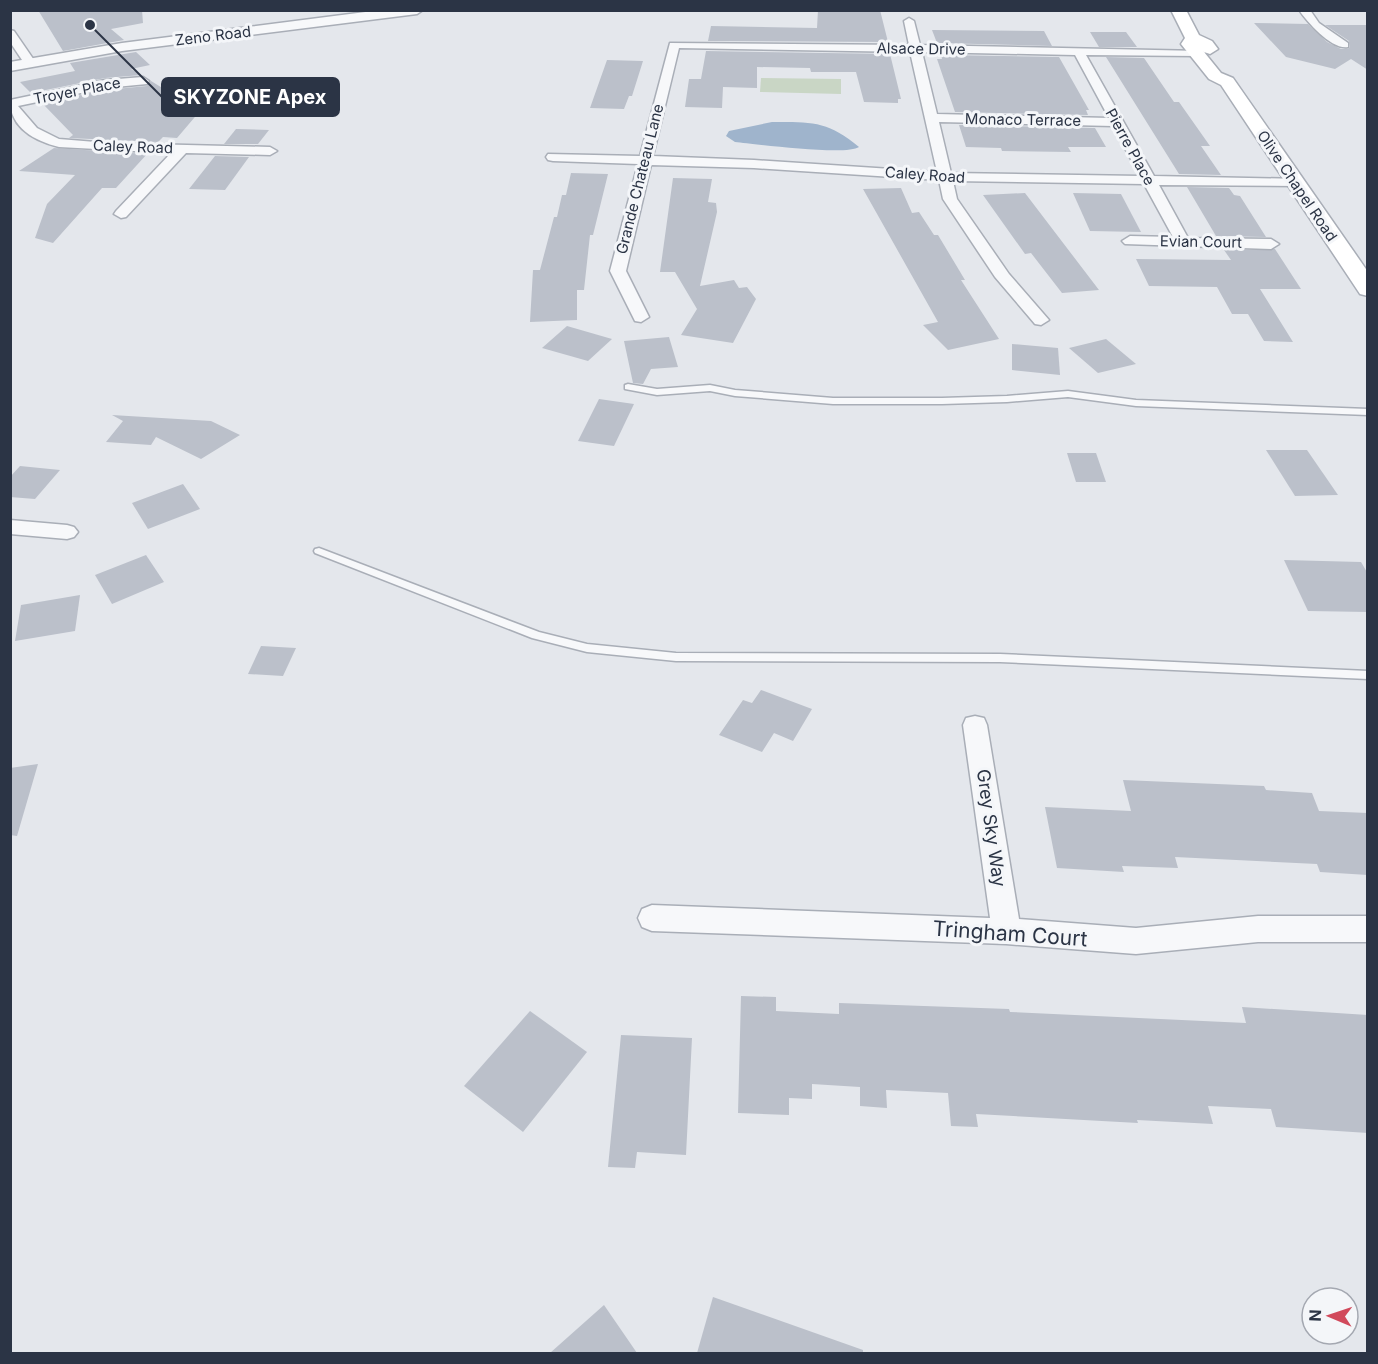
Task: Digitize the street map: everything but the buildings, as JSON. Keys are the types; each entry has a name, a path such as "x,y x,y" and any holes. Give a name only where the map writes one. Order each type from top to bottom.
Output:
{"main road":[{"name":"Olive Chapel Road","path":"1178,10 1195,46 1215,76 1227,82 1368,289"}],"street":[{"name":"Zeno Road","path":"10,66 122,47 417,10"},
{"path":"1304,10 1315,25 1344,45"},
{"path":"909,21 943,177 950,199 956,212 1003,277 1041,320"},
{"path":"10,33 30,63"},
{"name":"Alsace Drive","path":"666,72 674,45 1078,52 1195,46"},
{"name":"Pierre Place","path":"1078,52 1183,242"},
{"name":"Grande Chateau Lane","path":"641,317 618,271 666,72"},
{"name":"Troyer Place","path":"10,105 105,84 143,81"},
{"name":"Caley Road","path":"10,105 32,131 47,140 85,146 270,152"},
{"name":"Monaco Terrace","path":"931,118 1116,122"},
{"path":"121,214 182,149"},
{"name":"Caley Road","path":"553,157 772,165 943,177 1147,178 1296,182"},
{"name":"Evian Court","path":"1130,241 1271,244"},
{"path":"10,527 67,532"},
{"name":"Grey Sky Way","path":"975,725 1006,931"},
{"name":"Tringham Court","path":"652,918 1006,931 1136,941 1258,929 1368,928"}],"lane":[{"path":"628,387 657,392 710,388 735,393 833,401 985,400 1068,394 1136,403 1368,412"},
{"path":"319,551 536,635 587,648 676,657 1000,658 1368,675"}],"green space":[{"path":"761,78 841,79 841,94 760,92"}],"water":[{"path":"772,122 819,125 838,132 859,147 837,150 800,149 735,142 726,136 729,131"}],"place":[{"name":"SKYZONE Apex","path":"90,25"}]}
